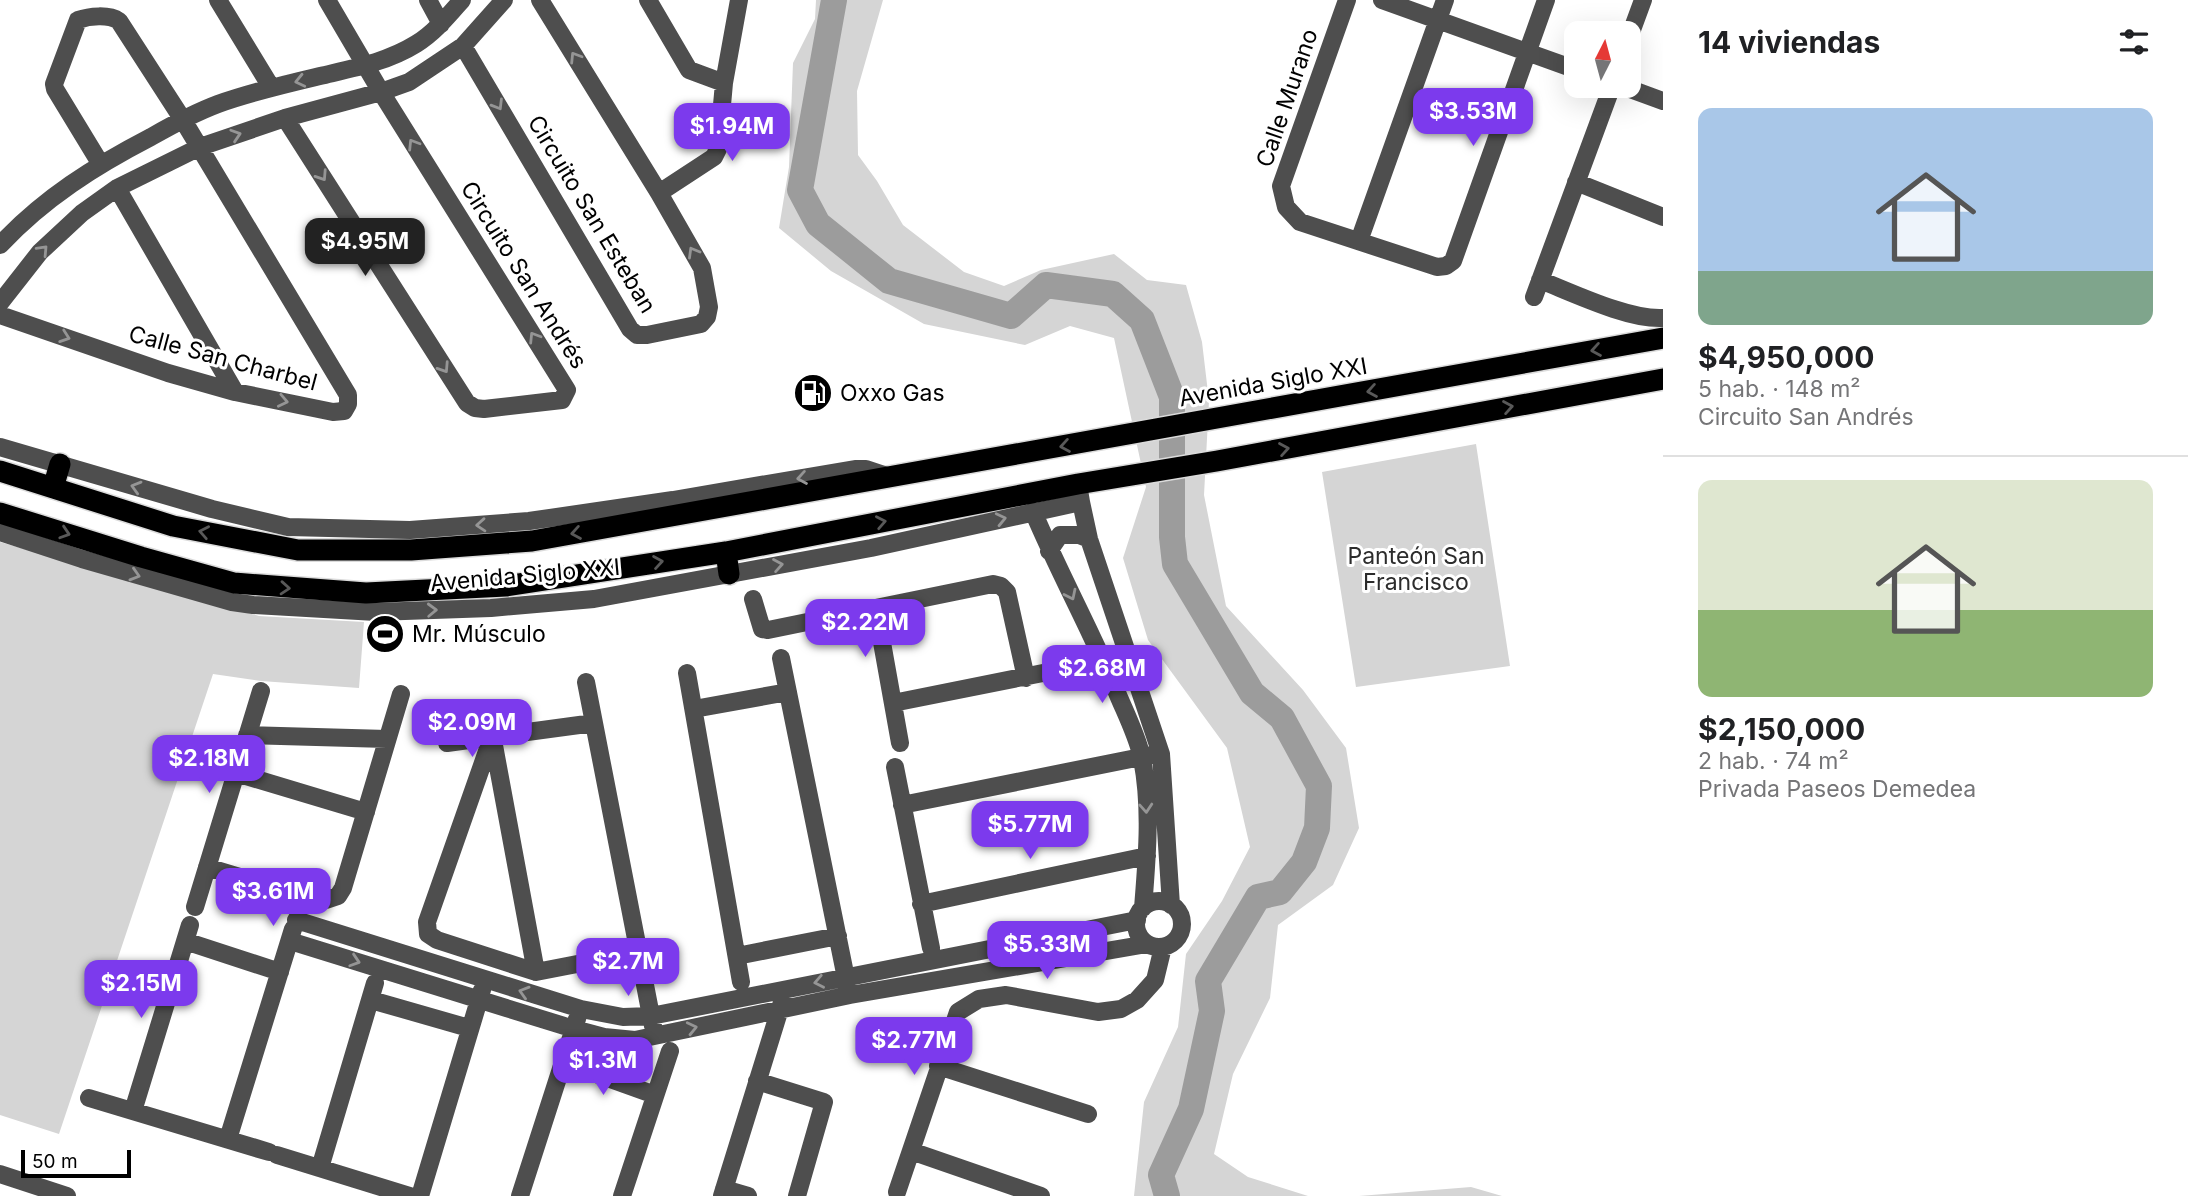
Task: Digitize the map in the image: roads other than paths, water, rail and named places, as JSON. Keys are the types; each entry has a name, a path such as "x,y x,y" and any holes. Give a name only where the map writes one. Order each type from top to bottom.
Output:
{"highway":[{"name":"Avenida Siglo XXI","path":"0,471 173,526 298,550 531,531 893,478 1663,338"},
{"name":"Avenida Siglo XXI","path":"0,513 141,557 233,592 366,593 506,586 1079,493 1139,473 1663,379"},
{"path":"53,488 60,464"},
{"path":"726,552 729,573"}],"street":[{"path":"218,0 271,88"},
{"path":"327,0 381,92"},
{"path":"428,0 441,24"},
{"path":"0,245 73,181 100,163 216,105 393,57 441,24 462,0"},
{"path":"0,303 40,252 82,213 117,188 200,147 285,118 409,82 463,46 504,0"},
{"name":"Circuito San Esteban","path":"463,46 630,328 637,335 647,335 701,324 707,317 709,307 702,268 659,192 540,0"},
{"path":"648,0 690,70 724,83"},
{"path":"659,192 714,157 718,149 724,83 739,0"},
{"name":"Calle Murano","path":"1347,0 1281,186 1286,207 1300,222 1437,267 1446,266 1453,261 1528,52"},
{"path":"1382,0 1564,65"},
{"path":"1359,242 1445,0"},
{"path":"1528,52 1546,0"},
{"path":"1635,21 1643,0"},
{"path":"100,163 54,84 78,20 83,18 110,17 119,21 200,147"},
{"name":"Circuito San Andrés","path":"285,118 467,403 484,409 562,400 567,390 381,92"},
{"path":"1642,93 1663,101"},
{"path":"1608,98 1537,288 1650,319 1663,318"},
{"name":"Calle San Charbel","path":"0,315 168,373 235,392 334,412 344,411 348,404 348,395 200,147"},
{"path":"1576,182 1663,217"},
{"path":"117,188 235,392"},
{"name":"Avenida Siglo XXI","path":"0,447 212,509 288,527 411,540"},
{"path":"1079,493 1088,539 1161,754 1171,905"},
{"name":"Avenida Siglo XXI","path":"0,531 82,559 233,592 253,605 376,612 491,608 594,599 871,548 1033,511 1079,493"},
{"path":"1033,511 1049,551 1104,661 1142,757 1147,812 1147,856 1139,934 1155,946"},
{"path":"1049,551 1060,536 1079,535 1088,539"},
{"path":"753,599 759,625 768,630 993,584 1002,586 1007,592 1026,677"},
{"path":"876,609 900,743"},
{"path":"893,703 1127,656"},
{"path":"781,658 848,986"},
{"path":"688,673 741,982"},
{"path":"586,682 655,1036"},
{"path":"195,907 261,691"},
{"path":"694,709 788,692"},
{"path":"207,867 303,895 326,900 338,896 401,694"},
{"path":"447,743 594,723"},
{"path":"247,736 387,739"},
{"path":"492,737 428,922 428,934 437,940 536,972 639,952"},
{"path":"492,737 536,972"},
{"path":"902,805 1161,754"},
{"path":"895,767 932,954"},
{"path":"236,773 366,812"},
{"path":"921,904 1147,856"},
{"path":"228,1139 303,895"},
{"path":"290,941 574,1029 604,1037 635,1040 781,1008 848,986 932,954 1140,914 1156,902 1171,905 1177,910 1181,917 1181,933 1171,944 939,979 848,986 785,989 651,1016 623,1017 581,1009 296,920"},
{"path":"133,1111 188,933 280,972"},
{"path":"737,956 838,936"},
{"path":"897,1192 958,1012 979,999 1006,995 1098,1012 1121,1009 1137,1000 1155,980 1155,946"},
{"path":"419,1196 486,980"},
{"path":"748,1196 723,1192 785,989"},
{"path":"320,1168 373,992 470,1028"},
{"path":"520,1196 581,1009"},
{"path":"622,1196 670,1051"},
{"path":"563,1062 656,1095"},
{"path":"938,1066 1088,1114"},
{"path":"757,1081 824,1102 797,1196"},
{"path":"89,1098 410,1196"},
{"path":"911,1151 1041,1196"},
{"path":"0,1174 32,1190 67,1196"}],"waterway":[{"path":"834,0 800,190 818,224 889,281 1011,316 1046,285 1113,294 1142,320 1172,397 1172,537 1175,564 1252,693 1282,718 1319,786 1317,828 1304,862 1280,892 1258,897 1208,981 1212,1011 1191,1109 1161,1175 1167,1196"}],"place":[{"name":"Oxxo Gas","path":"813,393"},
{"name":"Mr. Músculo","path":"385,634"}],"park label":[{"name":"Panteón San Francisco","path":"1416,569"}]}
